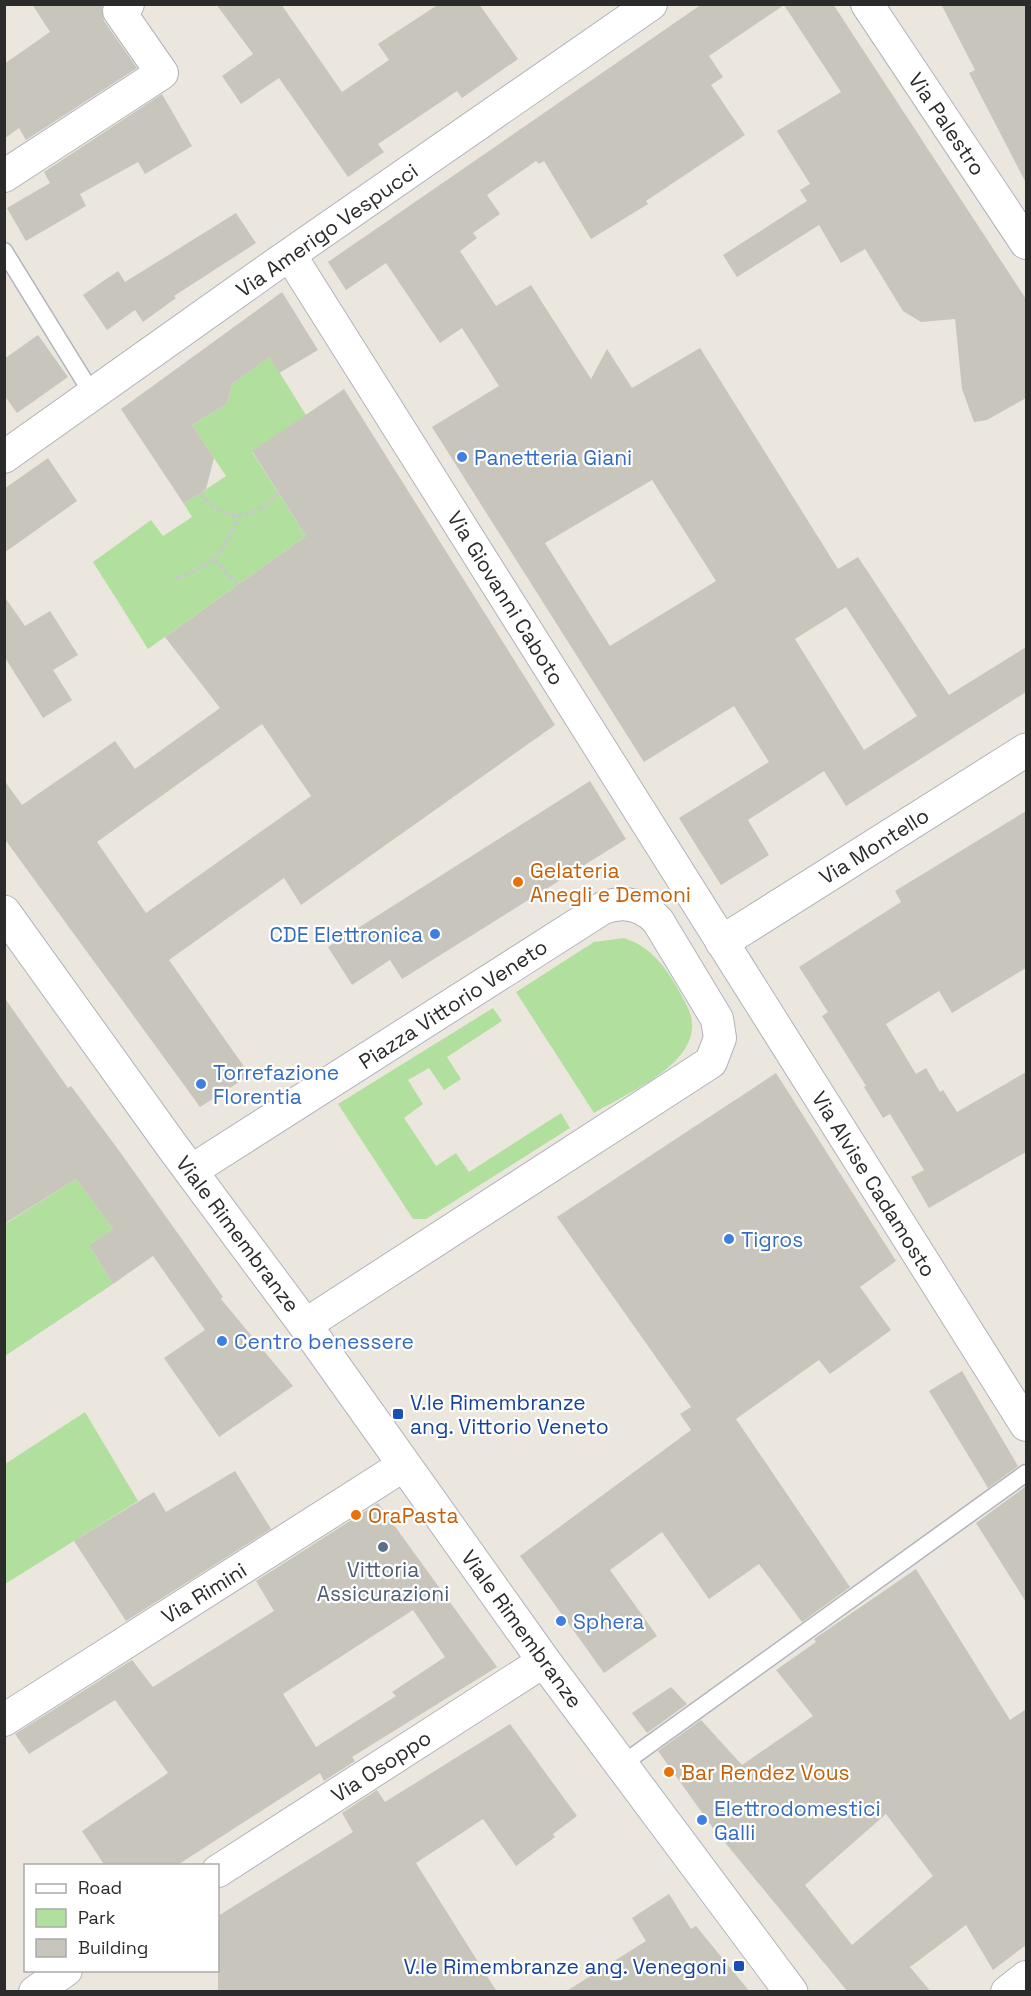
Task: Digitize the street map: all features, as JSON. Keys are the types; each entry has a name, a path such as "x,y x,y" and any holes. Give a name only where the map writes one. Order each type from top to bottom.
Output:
{"street":[{"name":"Via Amerigo Vespucci","path":"4,457 651,4"},
{"name":"Via Palestro","path":"867,4 1026,243"},
{"path":"4,176 162,74 124,8"},
{"name":"Via Giovanni Caboto","path":"290,255 722,942"},
{"name":"Via Montello","path":"722,942 1026,750"},
{"name":"Piazza Vittorio Veneto","path":"191,1171 603,908 613,904 632,904 650,912 658,921 717,1019"},
{"name":"Viale Rimembranze","path":"4,912 305,1325 544,1661 791,1992"},
{"name":"Piazza Vittorio Veneto","path":"658,921 722,942"},
{"path":"305,1325 702,1070 716,1054 720,1038 717,1019 722,942"},
{"name":"Via Alvise Cadamosto","path":"722,942 1026,1425"},
{"name":"Via Rimini","path":"4,1720 404,1465"},
{"name":"Via Osoppo","path":"219,1870 544,1661"},
{"path":"35,1992 65,1972"},
{"path":"1007,1992 1026,1977"}],"lane":[{"path":"4,251 93,395"},
{"path":"621,1765 1026,1473"}],"path":[{"path":"200,493 214,509 238,516 258,510 278,493"},
{"path":"176,578 193,572 214,559 229,541 238,516"},
{"path":"214,559 238,586"}],"green space":[{"path":"270,357 306,415 252,452 306,536 148,649 93,562 151,520 163,536 192,517 184,504 226,476 192,425 227,404 232,384"},
{"path":"624,938 646,949 663,966 689,1010 692,1028 688,1044 677,1059 645,1084 594,1113 516,992 594,942"},
{"path":"493,1008 502,1021 447,1057 461,1079 444,1090 429,1068 408,1080 423,1104 404,1118 436,1166 456,1153 469,1172 561,1113 570,1128 426,1219 413,1219 338,1104"},
{"path":"76,1179 113,1229 89,1245 113,1284 5,1356 5,1224"},
{"path":"85,1412 138,1501 5,1584 5,1464"}],"building":[{"path":"32,4 102,4 104,21 137,68 26,140 19,128 4,139 4,64 50,32"},
{"path":"216,4 281,4 342,92 389,60 378,44 439,4 479,4 518,59 462,98 457,91 378,144 384,152 348,177 279,78 241,104 222,76 253,54"},
{"path":"702,4 833,4 1026,299 1026,398 987,420 974,422 962,389 955,319 921,322 903,311 865,249 841,263 819,225 737,277 723,255 807,201 800,190 810,184 777,131 841,92 784,5 709,56 723,77 711,85 745,135 646,201 648,204 591,239 544,161 539,164 536,161 487,195 500,214 473,233 477,238 460,251 496,306 531,285 591,379 607,349 632,388 700,348 838,569 858,557 949,695 1026,647 1026,692 846,806 824,771 748,820 769,855 721,885 679,818 769,762 734,706 644,762 432,427 499,386 462,328 440,343 386,263 346,290 328,262","holes":["652,480 716,581 610,646 545,543","846,607 917,716 864,750 795,639"]},
{"path":"941,4 1026,4 1026,183 969,73 975,70"},
{"path":"162,94 192,146 145,174 138,162 80,194 86,206 26,241 7,208 50,183 44,172"},
{"path":"236,213 256,243 174,296 176,298 143,322 135,310 107,330 83,295 118,271 125,282"},
{"path":"282,292 318,350 279,373 270,357 232,384 227,404 192,425 214,458 206,489 184,504 121,409"},
{"path":"38,335 68,377 17,413 4,395 4,359"},
{"path":"344,389 555,725 301,905 284,878 169,960 250,1075 200,1107 4,838 4,780 22,805 115,741 135,769 220,708 165,637 306,536 252,451","holes":["262,724 311,796 146,913 97,842"]},
{"path":"48,458 77,501 4,553 4,489"},
{"path":"4,596 25,626 50,611 78,655 53,670 72,700 43,718 4,656"},
{"path":"590,781 626,839 402,979 390,960 352,985 328,947"},
{"path":"1026,811 1026,968 952,1013 939,991 886,1024 916,1074 926,1068 940,1092 943,1090 957,1112 1026,1072 1026,1152 929,1208 911,1177 924,1170 890,1114 883,1118 864,1087 866,1086 822,1016 828,1012 799,967 901,902 895,891"},
{"path":"4,997 68,1088 71,1086 120,1152 223,1297 221,1299 293,1386 219,1437 164,1358 205,1330 153,1256 113,1284 89,1245 113,1229 76,1179 4,1224"},
{"path":"776,1073 896,1261 860,1287 891,1330 830,1374 819,1360 736,1419 850,1587 802,1622 759,1564 709,1599 662,1532 610,1570 657,1636 604,1673 520,1556 691,1430 680,1414 691,1407 557,1217"},
{"path":"962,1371 1018,1466 988,1488 929,1391"},
{"path":"235,1471 271,1529 126,1621 74,1541 154,1492 166,1512"},
{"path":"1026,1486 1026,1602 976,1523"},
{"path":"378,1503 497,1667 352,1757 355,1761 324,1781 320,1773 179,1864 104,1864 82,1831 168,1773 115,1700 29,1754 15,1734 132,1660 153,1687 274,1611 256,1581","holes":["413,1610 445,1657 392,1692 396,1696 316,1747 283,1694"]},
{"path":"916,1569 1010,1720 1026,1709 1026,1945 993,1970 966,1925 910,1967 931,1992 848,1992 713,1828 658,1751 701,1720 742,1765 813,1716 776,1670 816,1642 814,1639","holes":["886,1814 933,1876 852,1945 805,1885"]},
{"path":"671,1687 687,1704 647,1733 632,1713"},
{"path":"510,1724 577,1816 553,1834 555,1837 516,1866 483,1819 416,1863 497,1992 218,1992 219,1915 353,1832 342,1813 377,1790 385,1802"},
{"path":"669,1894 691,1929 696,1926 750,1992 565,1992 646,1941 632,1918"}],"place":[{"name":"Panetteria Giani","path":"462,457"},
{"name":"Gelateria Anegli e Demoni","path":"518,882"},
{"name":"CDE Elettronica","path":"435,934"},
{"name":"Torrefazione Florentia","path":"201,1084"},
{"name":"Tigros","path":"729,1239"},
{"name":"Centro benessere","path":"222,1341"},
{"name":"V.le Rimembranze ang. Vittorio Veneto","path":"398,1414"},
{"name":"OraPasta","path":"356,1515"},
{"name":"Vittoria Assicurazioni","path":"383,1547"},
{"name":"Sphera","path":"561,1621"},
{"name":"Bar Rendez Vous","path":"669,1772"},
{"name":"Elettrodomestici Galli","path":"702,1820"},
{"name":"V.le Rimembranze ang. Venegoni","path":"739,1966"}]}
